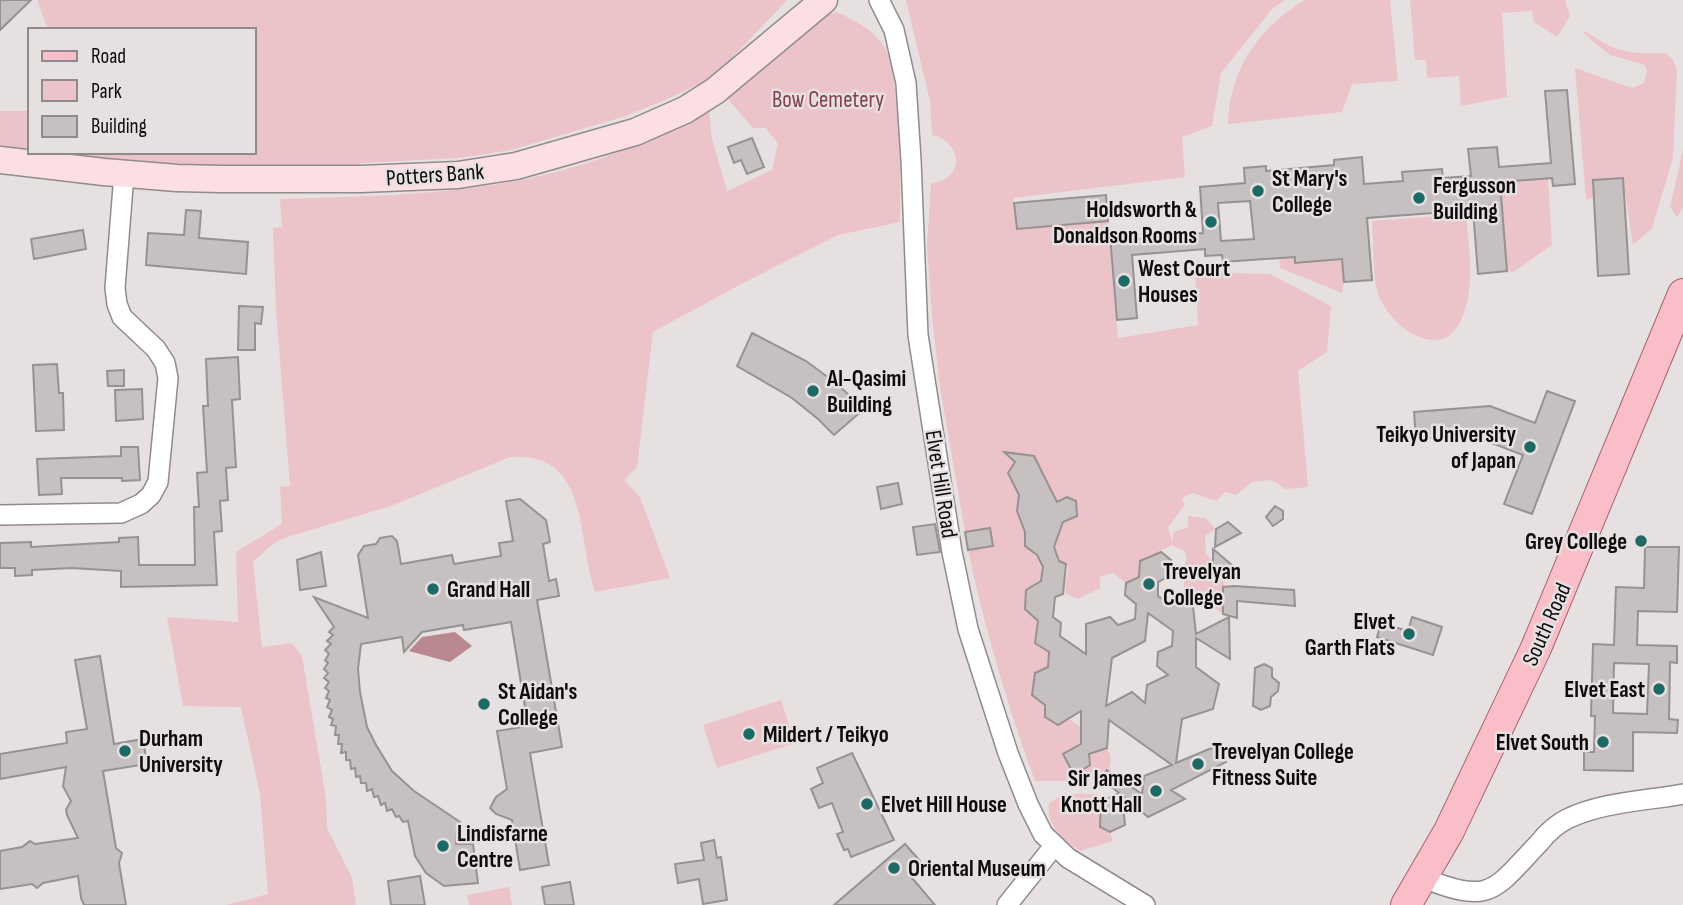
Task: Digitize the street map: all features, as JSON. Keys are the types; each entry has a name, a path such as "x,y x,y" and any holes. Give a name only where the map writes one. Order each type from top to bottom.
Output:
{"main road":[{"name":"South Road","path":"1405,905 1449,831 1536,649 1683,294"}],"street":[{"name":"Potters Bank","path":"0,160 188,179 360,179 458,175 528,163 635,132 685,110 715,91 824,0"},
{"name":"Elvet Hill Road","path":"879,0 894,30 906,83 918,335 968,629 1015,769 1036,821 1054,846 1089,871 1146,905"},
{"path":"0,515 121,513 141,504 151,495 158,482 168,378 165,363 156,349 122,317 115,288 124,174"},
{"path":"1423,878 1466,900 1494,890 1552,829 1569,818 1606,807 1683,794"},
{"path":"1007,905 1054,846"}],"green space":[{"path":"37,0 787,0 729,61 703,82 665,100 626,116 511,150 459,158 360,163 361,179 0,160 0,111 28,111 28,154 256,154 256,28 47,28"},
{"path":"906,0 1285,0 1273,8 1221,73 1212,126 1182,137 1185,177 1013,198 1017,229 1108,221 1118,338 1198,325 1195,272 1270,274 1331,306 1327,352 1298,371 1308,487 1286,489 1271,480 1252,482 1236,495 1225,492 1216,501 1193,493 1182,498 1185,505 1168,527 1172,542 1174,532 1188,527 1188,516 1205,518 1216,529 1205,536 1206,554 1226,574 1223,614 1184,587 1184,566 1187,559 1185,551 1172,545 1140,561 1139,577 1126,583 1113,573 1100,577 1100,588 1078,599 1065,593 1068,566 1059,561 1054,547 1060,532 1053,526 1076,501 1067,497 1057,502 1034,456 1018,454 1013,460 1015,462 1008,473 1019,495 1017,511 1025,532 1025,546 1037,557 1042,570 1042,581 1026,590 1025,609 1038,621 1035,643 1049,652 1048,667 1035,673 1032,695 1081,727 1081,744 1063,754 1074,774 1089,748 1107,748 1111,761 1107,770 1099,776 1087,779 1035,781 989,638 968,550 993,545 989,528 965,532 940,387 927,246 931,184 951,174 956,161 949,144 932,135 930,101"},
{"path":"1305,0 1390,0 1398,81 1352,84 1342,112 1228,124 1234,85 1250,52 1273,23"},
{"path":"1410,0 1565,0 1570,16 1557,37 1534,22 1532,11 1502,13 1507,97 1461,106 1459,76 1427,78 1426,60 1415,60"},
{"name":"Bow Cemetery","path":"837,12 871,32 881,42 888,56 897,101 899,128 900,222 838,235 653,332 637,467 624,480 640,497 670,578 595,592 576,502 567,483 555,468 536,459 510,457 391,506 284,538 273,544 253,562 262,647 292,643 302,656 326,798 327,828 352,878 356,905 226,905 268,894 260,794 241,707 183,706 167,617 238,622 236,552 282,524 280,487 290,486 276,310 273,228 282,227 280,199 432,192 507,183 614,154 709,111 712,139 727,191 772,170 778,144 766,128 753,128 727,98 815,19"},
{"path":"1585,31 1623,51 1666,53 1677,70 1673,158 1652,228 1633,245 1623,178 1593,180 1594,198 1586,199 1575,68 1632,88 1644,83 1647,71 1645,65 1610,55 1583,33"},
{"path":"1683,150 1683,207 1677,217 1670,207"},
{"path":"1548,179 1552,245 1513,272 1507,271 1500,182"},
{"path":"1466,214 1470,281 1466,307 1452,333 1441,339 1428,340 1402,327 1382,303 1375,282 1372,221"},
{"path":"1339,227 1344,282 1342,293 1280,268 1277,232 1293,231 1295,262"},
{"name":"Mildert / Teikyo","path":"781,700 795,743 717,768 703,725"},
{"path":"1097,794 1101,802 1100,826 1110,832 1113,841 1080,851 1057,831 1050,818 1049,803 1059,797"},
{"path":"509,887 512,905 469,905 467,895"}],"shaded area":[{"path":"455,632 472,646 450,662 409,651 422,637"}],"building":[{"path":"0,0 31,0 0,30"},
{"path":"1567,90 1575,184 1553,186 1552,178 1500,182 1507,271 1478,274 1473,210 1367,218 1372,280 1344,282 1342,259 1295,263 1295,257 1223,262 1222,255 1205,256 1205,249 1132,255 1137,318 1117,320 1110,235 1125,234 1125,240 1203,233 1200,187 1245,183 1244,168 1266,166 1266,171 1334,165 1334,160 1362,157 1364,184 1403,181 1402,172 1442,169 1443,178 1471,176 1468,149 1497,147 1499,167 1551,163 1545,91","holes":["1250,201 1254,239 1221,241 1218,203"]},
{"path":"752,138 764,167 747,174 741,160 734,163 728,147"},
{"path":"1623,178 1629,274 1598,276 1593,180"},
{"path":"1106,195 1108,221 1017,229 1014,203"},
{"path":"186,210 201,211 199,238 248,242 246,274 146,265 148,233 184,235"},
{"path":"83,230 86,249 34,259 31,239"},
{"path":"239,306 263,307 261,324 255,323 255,350 238,350"},
{"name":"Al-Qasimi Building","path":"752,333 806,361 864,409 834,435 792,398 737,366"},
{"path":"238,357 240,399 232,400 236,467 226,468 228,500 220,501 222,531 214,532 217,585 121,587 121,571 72,568 32,570 32,575 15,576 15,568 0,568 0,543 31,542 31,547 119,542 119,538 138,537 139,565 195,565 194,507 199,507 197,473 207,472 203,406 208,406 206,359"},
{"path":"57,364 59,393 63,393 64,430 36,431 33,365"},
{"path":"124,370 124,386 108,386 107,371"},
{"path":"142,389 143,419 116,421 115,390"},
{"name":"Teikyo University of Japan","path":"1547,391 1575,401 1532,514 1504,504 1523,455 1471,435 1416,439 1414,412 1490,406 1535,423"},
{"path":"121,447 138,447 140,480 61,478 62,494 39,495 37,459 121,456"},
{"path":"1004,452 1034,456 1057,502 1067,497 1076,501 1077,516 1063,522 1054,547 1059,561 1066,564 1063,594 1055,597 1053,617 1061,623 1060,636 1086,654 1086,624 1110,617 1118,625 1135,619 1136,604 1125,595 1126,583 1139,577 1140,561 1161,552 1171,560 1171,575 1158,582 1158,596 1172,606 1184,599 1193,606 1196,634 1229,617 1230,659 1196,638 1196,667 1219,684 1213,709 1182,719 1176,763 1214,747 1226,762 1171,790 1185,799 1148,817 1122,795 1125,825 1110,832 1100,827 1101,802 1119,793 1101,778 1107,770 1142,794 1144,776 1172,765 1109,720 1107,748 1089,754 1090,765 1074,775 1063,754 1081,744 1081,711 1058,725 1045,717 1045,705 1032,695 1035,673 1048,667 1049,652 1035,643 1038,621 1025,609 1026,590 1041,581 1043,567 1037,555 1025,546 1025,532 1017,511 1019,495 1008,473 1015,462","holes":["1148,613 1173,631 1172,646 1158,652 1157,666 1168,675 1147,685 1145,703 1132,692 1106,706 1112,658 1145,641"]},
{"path":"898,483 902,504 881,509 877,487"},
{"name":"St Aidan's College","path":"520,499 546,520 550,542 543,544 549,581 556,579 559,596 537,600 562,747 530,753 549,865 520,870 512,820 496,814 490,808 496,797 507,789 497,731 528,726 511,622 464,630 463,625 422,632 404,652 402,637 361,644 358,669 360,692 367,727 376,745 392,771 414,791 460,822 457,826 456,844 473,844 478,883 444,886 426,873 415,856 408,821 403,822 399,816 396,817 392,809 387,811 385,803 381,805 378,796 374,797 372,789 367,791 366,783 361,783 360,776 356,777 355,768 351,769 350,760 346,760 346,752 341,753 339,735 335,735 336,726 331,725 333,719 329,717 332,710 327,707 330,700 326,698 329,691 325,688 329,682 324,678 328,673 324,669 329,654 325,650 331,644 327,641 333,635 329,632 334,627 314,597 368,618 358,555 364,546 376,544 380,538 392,536 397,541 401,564 452,555 454,564 501,556 499,543 513,541 506,501"},
{"path":"1275,506 1283,511 1283,519 1273,526 1266,517"},
{"path":"1228,522 1241,533 1215,547 1216,529"},
{"path":"935,524 940,552 917,555 913,527"},
{"path":"990,528 993,546 968,550 965,532"},
{"path":"1645,547 1679,547 1677,612 1638,611 1637,645 1677,646 1677,663 1670,662 1669,719 1678,720 1677,733 1633,732 1633,771 1584,770 1584,752 1594,752 1595,716 1591,716 1593,644 1614,645 1616,587 1644,588","holes":["1614,663 1649,664 1647,714 1613,713"]},
{"path":"1213,549 1233,566 1223,579 1213,570"},
{"path":"321,552 326,586 300,590 297,560"},
{"path":"1223,587 1294,590 1295,606 1237,601 1237,618 1223,614"},
{"name":"Elvet Garth Flats","path":"1412,617 1442,627 1433,655 1377,637 1381,623 1408,631"},
{"path":"100,656 114,744 143,739 147,764 103,771 116,848 122,853 119,863 126,905 84,905 78,876 43,883 37,888 32,884 0,889 0,851 22,847 30,841 35,844 78,838 66,810 71,801 63,786 66,767 0,779 0,754 67,743 66,732 87,729 75,660"},
{"path":"1264,664 1272,668 1272,677 1279,683 1278,691 1271,697 1270,706 1261,710 1253,706 1255,668"},
{"name":"Elvet Hill House","path":"852,753 894,840 851,857 848,849 844,850 837,834 843,832 832,803 819,808 811,789 823,783 817,768"},
{"path":"714,840 717,858 721,857 727,900 703,904 699,879 678,883 675,864 704,860 701,843"},
{"name":"Oriental Museum","path":"905,844 920,861 907,872 935,905 834,905"},
{"path":"420,876 425,905 391,905 388,881"},
{"path":"570,882 574,905 545,905 542,887"}],"place":[{"name":"St Mary's College","path":"1258,191"},
{"name":"Fergusson Building","path":"1419,198"},
{"name":"Holdsworth & Donaldson Rooms","path":"1211,222"},
{"name":"West Court Houses","path":"1124,281"},
{"name":"Al-Qasimi Building","path":"813,391"},
{"name":"Teikyo University of Japan","path":"1530,447"},
{"name":"Grey College","path":"1641,541"},
{"name":"Trevelyan College","path":"1149,584"},
{"name":"Grand Hall","path":"433,589"},
{"name":"Elvet Garth Flats","path":"1409,634"},
{"name":"Elvet East","path":"1659,689"},
{"name":"St Aidan's College","path":"484,704"},
{"name":"Mildert / Teikyo","path":"749,734"},
{"name":"Elvet South","path":"1603,742"},
{"name":"Durham University","path":"125,751"},
{"name":"Trevelyan College Fitness Suite","path":"1198,764"},
{"name":"Sir James Knott Hall","path":"1156,791"},
{"name":"Elvet Hill House","path":"867,804"},
{"name":"Lindisfarne Centre","path":"443,846"},
{"name":"Oriental Museum","path":"894,868"}]}
